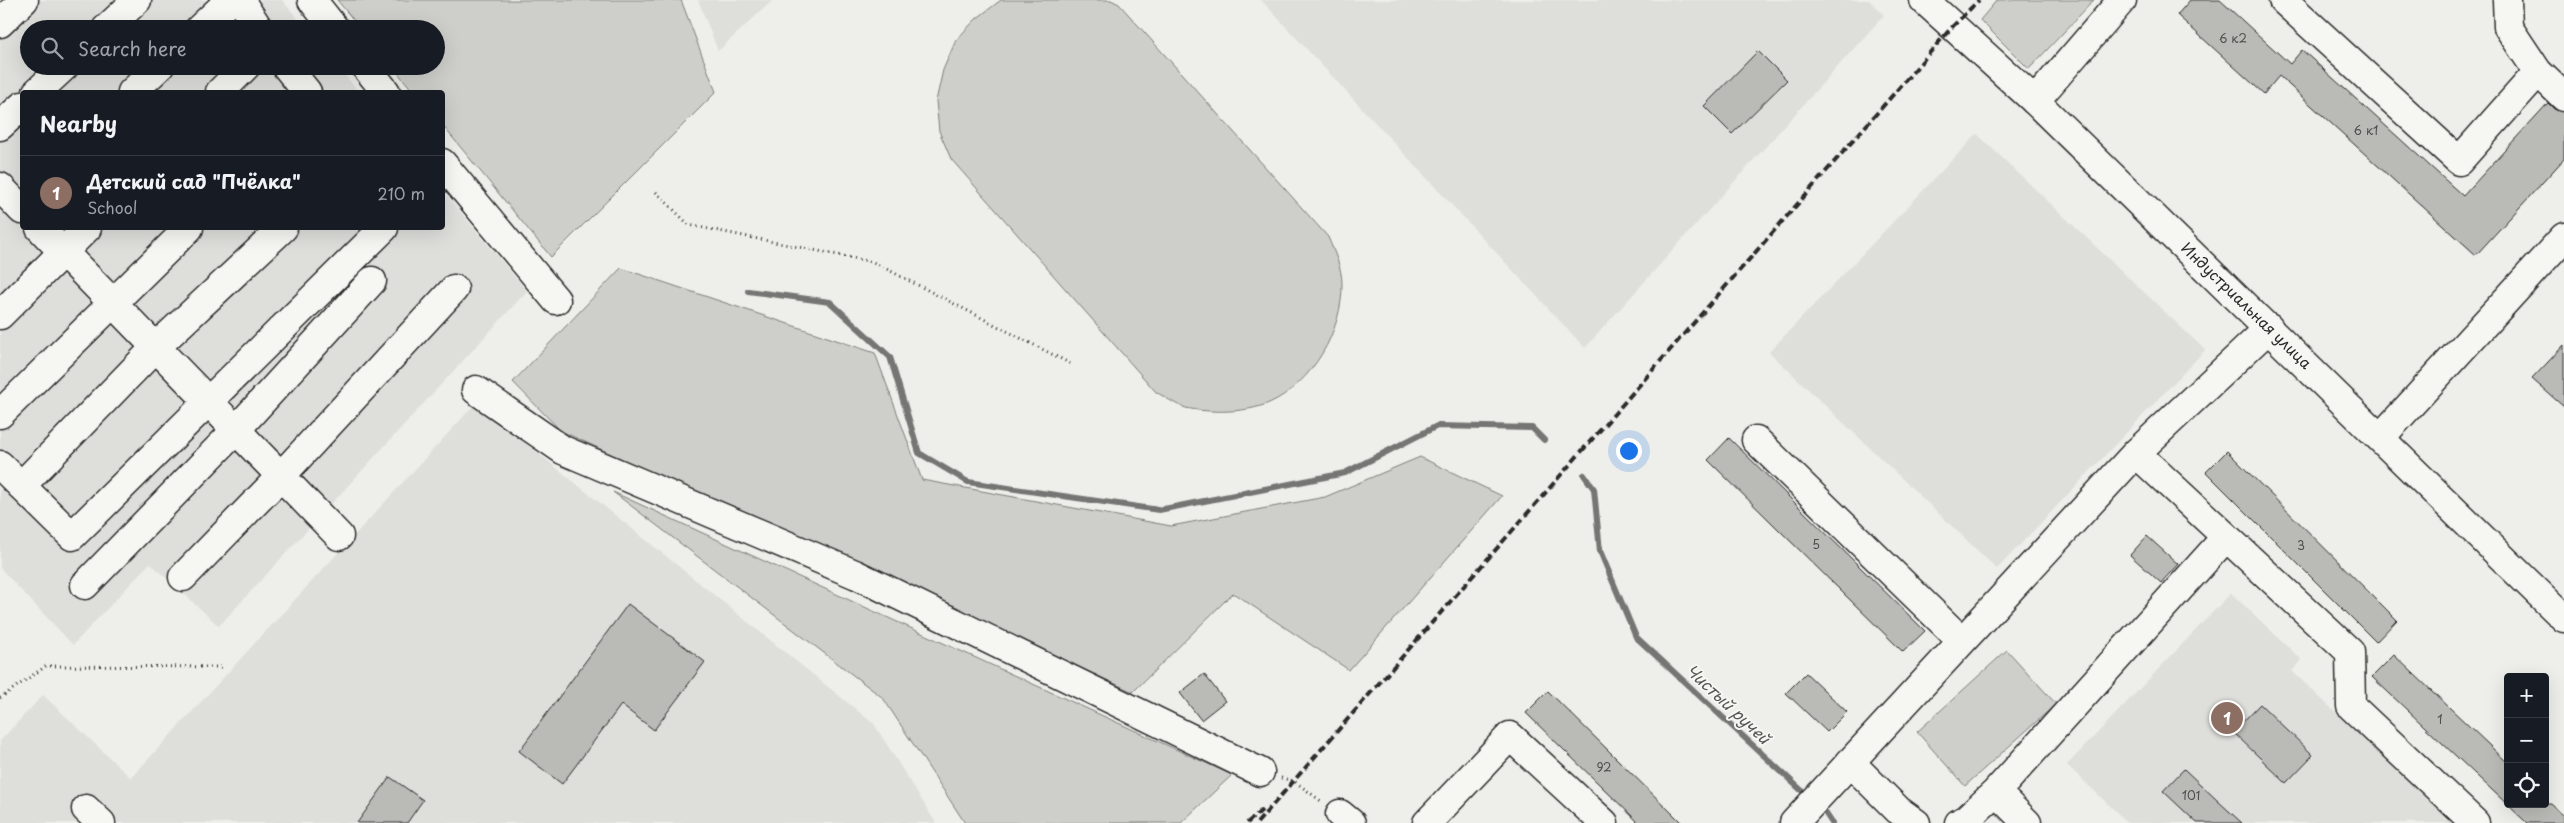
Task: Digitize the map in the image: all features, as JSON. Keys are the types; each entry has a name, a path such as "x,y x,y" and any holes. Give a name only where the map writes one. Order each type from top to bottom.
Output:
{"main road":[{"path":"0,23 24,0"},
{"path":"116,20 137,0"},
{"path":"209,20 230,0"},
{"path":"240,0 253,20"},
{"path":"312,0 328,20"},
{"name":"Индустриальная улица","path":"1924,0 2035,101 2381,437 2564,618"},
{"path":"2035,101 2122,0"},
{"path":"2283,0 2459,161 2538,72"},
{"path":"2507,0 2508,27 2538,72 2562,92"},
{"path":"39,90 55,75"},
{"path":"134,90 150,75"},
{"path":"222,90 237,75"},
{"path":"293,75 305,90"},
{"path":"372,75 384,90"},
{"path":"0,126 20,108"},
{"path":"445,167 556,300"},
{"path":"42,230 339,536"},
{"path":"0,315 85,230"},
{"path":"0,414 187,230"},
{"path":"21,486 156,347 281,230"},
{"path":"0,465 72,536 382,230"},
{"path":"2381,437 2564,237"},
{"path":"85,585 236,430 372,281"},
{"path":"183,577 281,476 454,289"},
{"path":"1794,823 2136,453 2269,328"},
{"path":"476,390 563,450 856,575 1260,772"},
{"path":"1756,440 1962,641"},
{"path":"2136,453 2350,652 2351,706 2475,823"},
{"path":"1959,823 1968,819 1996,792 2226,537"},
{"path":"1427,823 1510,736 1604,823"},
{"path":"1850,762 1898,810 1916,823"},
{"path":"1996,792 2027,823"}],"path":[{"path":"656,192 689,225 873,262 1074,364"},
{"path":"0,698 46,666 222,667"},
{"path":"1260,772 1294,781 1345,818"}],"shaded area":[{"path":"0,0 282,0 299,20 20,20 20,75 345,75 357,90 20,90 20,230 445,230 445,193 527,291 219,626 150,563 73,645 0,568"},
{"path":"337,0 681,0 716,92 551,257 445,128 445,90 412,90 400,75 445,75 445,20 354,20"},
{"path":"698,0 773,0 718,51"},
{"path":"1001,0 1111,0 1119,4 1328,237 1335,254 1341,272 1342,284 1341,302 1331,337 1322,354 1299,383 1269,403 1250,409 1206,411 1182,407 1156,392 951,159 939,131 936,101 943,70 956,40 976,19"},
{"path":"1261,0 1869,0 1884,15 1585,348"},
{"path":"1997,0 2094,0 2029,69 1980,20"},
{"path":"1977,134 2205,350 1997,569 1769,352"},
{"path":"621,268 875,353 922,480 1171,526 1325,497 1420,457 1502,496 1349,670 1233,593 1133,692 561,431 513,382"},
{"path":"476,403 874,724 936,823 0,823 0,741 43,695 131,778"},
{"path":"613,492 1232,775 1181,823 965,823 883,698"},
{"path":"2231,593 2302,660 2292,671 2452,823 2128,823 2067,765"},
{"path":"2007,650 2056,704 1965,786 1917,732"}],"building":[{"path":"2190,0 2220,0 2290,64 2302,50 2463,196 2548,103 2554,109 2564,112 2564,159 2476,255 2279,76 2264,94 2177,15"},
{"path":"1758,51 1787,80 1732,134 1704,106"},
{"path":"2564,345 2564,407 2532,379"},
{"path":"1729,438 1925,631 1903,652 1708,460"},
{"path":"2227,451 2397,620 2376,642 2206,472"},
{"path":"2147,536 2178,564 2161,583 2130,555"},
{"path":"628,604 705,662 654,730 621,705 562,784 519,751"},
{"path":"2394,655 2504,759 2504,801 2372,677"},
{"path":"1806,673 1847,712 1827,732 1786,693"},
{"path":"1204,674 1225,701 1201,720 1180,693"},
{"path":"1548,691 1682,823 1639,823 1526,713"},
{"path":"2260,704 2313,755 2286,783 2233,732"},
{"path":"2184,769 2242,823 2197,823 2163,791"},
{"path":"390,777 423,800 407,823 357,823"},
{"path":"2549,804 2551,804 2564,816 2564,823 2527,823 2511,808 2549,808"}],"waterway":[{"path":"748,291 830,302 890,357 919,453 968,482 1159,510 1345,473 1437,426 1532,428 1544,440"},
{"name":"Чистый ручей","path":"1584,475 1594,489 1600,551 1636,637 1801,790"},
{"name":"Чистый ручей","path":"1826,814 1832,823"}],"railway":[{"path":"1257,823 1953,26 1979,0"},
{"path":"1247,823 1262,810"}],"place":[{"name":"Детский сад \"Пчёлка\"","path":"2227,718"}]}
